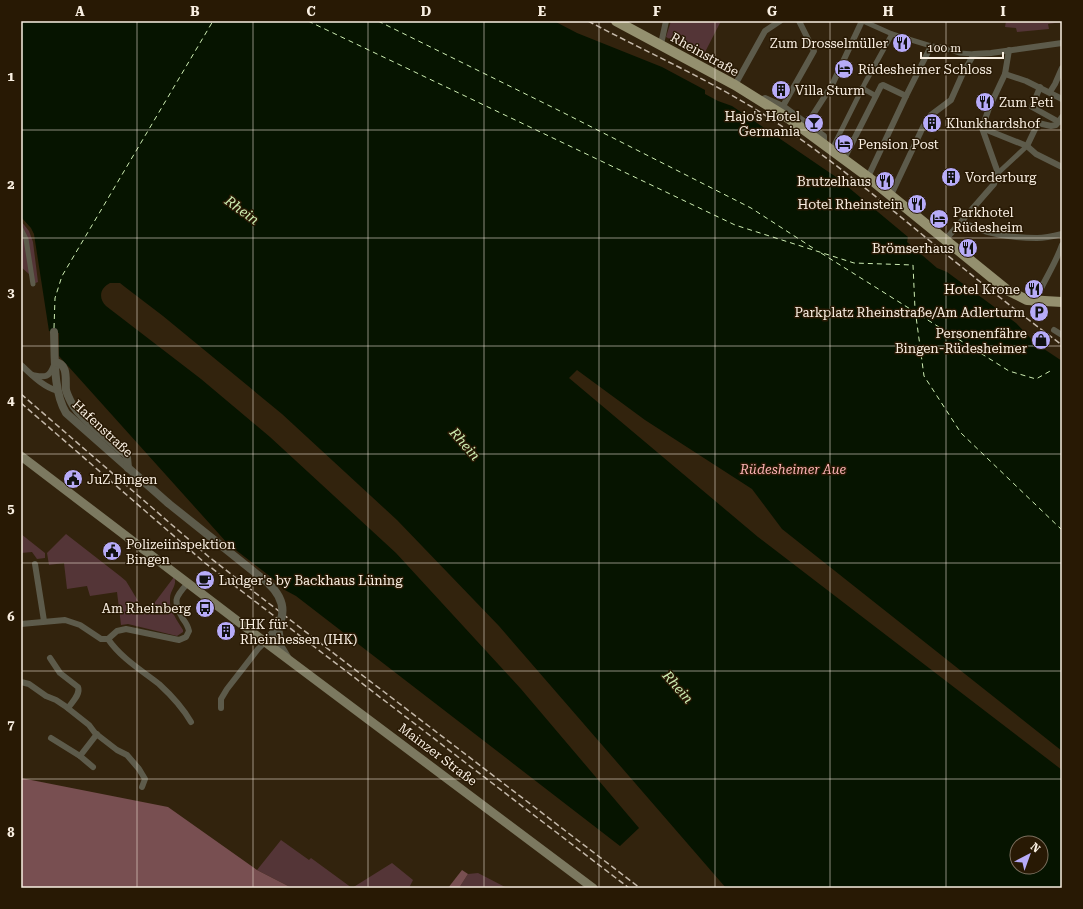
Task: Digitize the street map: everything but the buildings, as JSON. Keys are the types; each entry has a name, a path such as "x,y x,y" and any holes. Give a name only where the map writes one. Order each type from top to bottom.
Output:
{"main road":[{"name":"Rheinstraße","path":"616,21 661,44 760,100 828,147 868,177 1007,290 1022,298 1035,301 1062,302"},
{"name":"Mainzer Straße","path":"21,456 265,642 593,888"}],"street":[{"path":"661,44 666,21"},
{"path":"735,85 764,31 780,21"},
{"path":"783,106 814,51 799,21"},
{"path":"808,124 832,85 863,21 892,34 959,53 991,53 1062,43"},
{"path":"828,147 892,34"},
{"path":"868,177 931,46"},
{"path":"998,173 982,128 989,108 1005,74 1009,50"},
{"path":"891,195 926,123 932,115 951,100 963,72 974,54"},
{"path":"1050,92 1062,68"},
{"path":"1005,74 1026,80 1062,99"},
{"path":"844,159 881,86 883,85 906,96"},
{"path":"946,239 994,184 998,173 1027,146 1038,123 1051,126 1056,125 1060,120 1032,106 1040,87"},
{"path":"862,88 876,96"},
{"name":"Rheinstraße","path":"760,100 765,98 783,106 824,136 828,147"},
{"path":"982,128 1027,146 1036,154 1062,167"},
{"path":"962,222 979,230 1009,236 1039,238 1062,234"},
{"path":"21,229 26,239 33,284"},
{"path":"1035,301 1040,288 1058,258 1062,245"},
{"path":"1054,330 1062,336"},
{"name":"Hafenstraße","path":"54,332 58,390 63,407 71,418 168,503 276,590 281,598 282,606 280,622 278,627 265,642"},
{"path":"32,375 44,377 52,373 55,362 59,362 65,369 67,391 73,406 79,414 125,454 127,457 128,468"},
{"path":"21,365 51,389 58,390"},
{"path":"35,564 44,622"},
{"path":"21,624 61,619 69,620 80,625 101,639 108,639 117,631 126,629 179,640 183,639 188,634 188,628 179,611 176,600 178,593 188,582"},
{"name":"Hafenstraße","path":"278,627 281,647 287,657"},
{"path":"108,639 117,650 160,685 185,710 192,722"},
{"path":"221,708 221,700 227,689 258,648 265,642"},
{"path":"50,658 60,673 80,690 68,708"},
{"path":"21,682 29,684 46,696 56,700 68,708 117,750 126,754 145,778 142,787"},
{"path":"80,756 97,734"},
{"path":"51,738 80,756 93,767"}],"shaded area":[{"path":"671,21 721,21 703,56 666,37"},
{"path":"1006,21 1062,22 1048,24 1049,29 1017,32 1016,28 1005,27"},
{"path":"21,221 29,231 33,242 38,282 33,284 29,274 21,267"},
{"path":"21,534 45,553 45,558 37,559 32,552 21,553"},
{"path":"66,534 126,581 146,614 174,577 175,583 170,595 170,602 172,611 183,632 177,636 128,624 121,625 117,592 90,596 87,586 67,589 64,563 49,565 47,553"},
{"path":"21,778 168,807 257,870 292,888 21,888"},
{"path":"281,840 309,860 311,858 352,888 292,888 257,870"},
{"path":"392,863 413,880 409,888 352,888"},
{"path":"462,870 468,874 459,888 448,888"},
{"path":"478,873 507,888 459,888 468,874"}],"water":[{"name":"Rhein","path":"21,21 554,21 577,33 662,67 705,90 705,94 732,106 836,177 908,237 907,242 937,268 947,272 1016,323 1035,343 1062,361 1062,751 782,529 752,489 645,420 577,370 569,378 758,537 1062,770 1062,888 726,888 499,626 397,520 282,414 163,316 120,283 110,283 107,285 101,293 103,303 106,306 201,379 270,437 396,553 521,689 639,828 620,846 296,596 283,589 280,584 228,544 59,356 59,333 49,331 34,234 31,228 21,217"}],"ferry route":[{"path":"54,328 55,298 62,276 213,21"},
{"path":"308,21 735,225 854,263 913,265 915,309 924,376 961,433 1062,530"},
{"path":"378,21 751,208 816,250"},
{"path":"821,253 1009,371 1036,379 1052,370"}],"railway":[{"path":"588,21 706,81 752,107 804,141 861,185 974,277 1062,345"},
{"path":"21,394 209,557 640,888"},
{"path":"21,403 205,563 629,888"}],"place":[{"name":"Zum Drosselmüller","path":"902,43"},
{"name":"Rüdesheimer Schloss","path":"844,69"},
{"name":"Villa Sturm","path":"781,90"},
{"name":"Zum Feti","path":"985,102"},
{"name":"Hajo's Hotel Germania","path":"814,123"},
{"name":"Klunkhardshof","path":"932,123"},
{"name":"Pension Post","path":"844,144"},
{"name":"Vorderburg","path":"951,177"},
{"name":"Brutzelhaus","path":"885,181"},
{"name":"Hotel Rheinstein","path":"917,204"},
{"name":"Parkhotel Rüdesheim","path":"939,219"},
{"name":"Brömserhaus","path":"968,248"},
{"name":"Hotel Krone","path":"1034,289"},
{"name":"Parkplatz Rheinstraße/Am Adlerturm","path":"1039,312"},
{"name":"Personenfähre Bingen-Rüdesheimer","path":"1041,340"},
{"name":"JuZ Bingen","path":"73,479"},
{"name":"Polizeiinspektion Bingen","path":"112,551"},
{"name":"Ludger's by Backhaus Lüning","path":"205,580"},
{"name":"Am Rheinberg","path":"205,608"},
{"name":"IHK für Rheinhessen (IHK)","path":"226,631"}],"park label":[{"name":"Rüdesheimer Aue","path":"793,469"}]}
